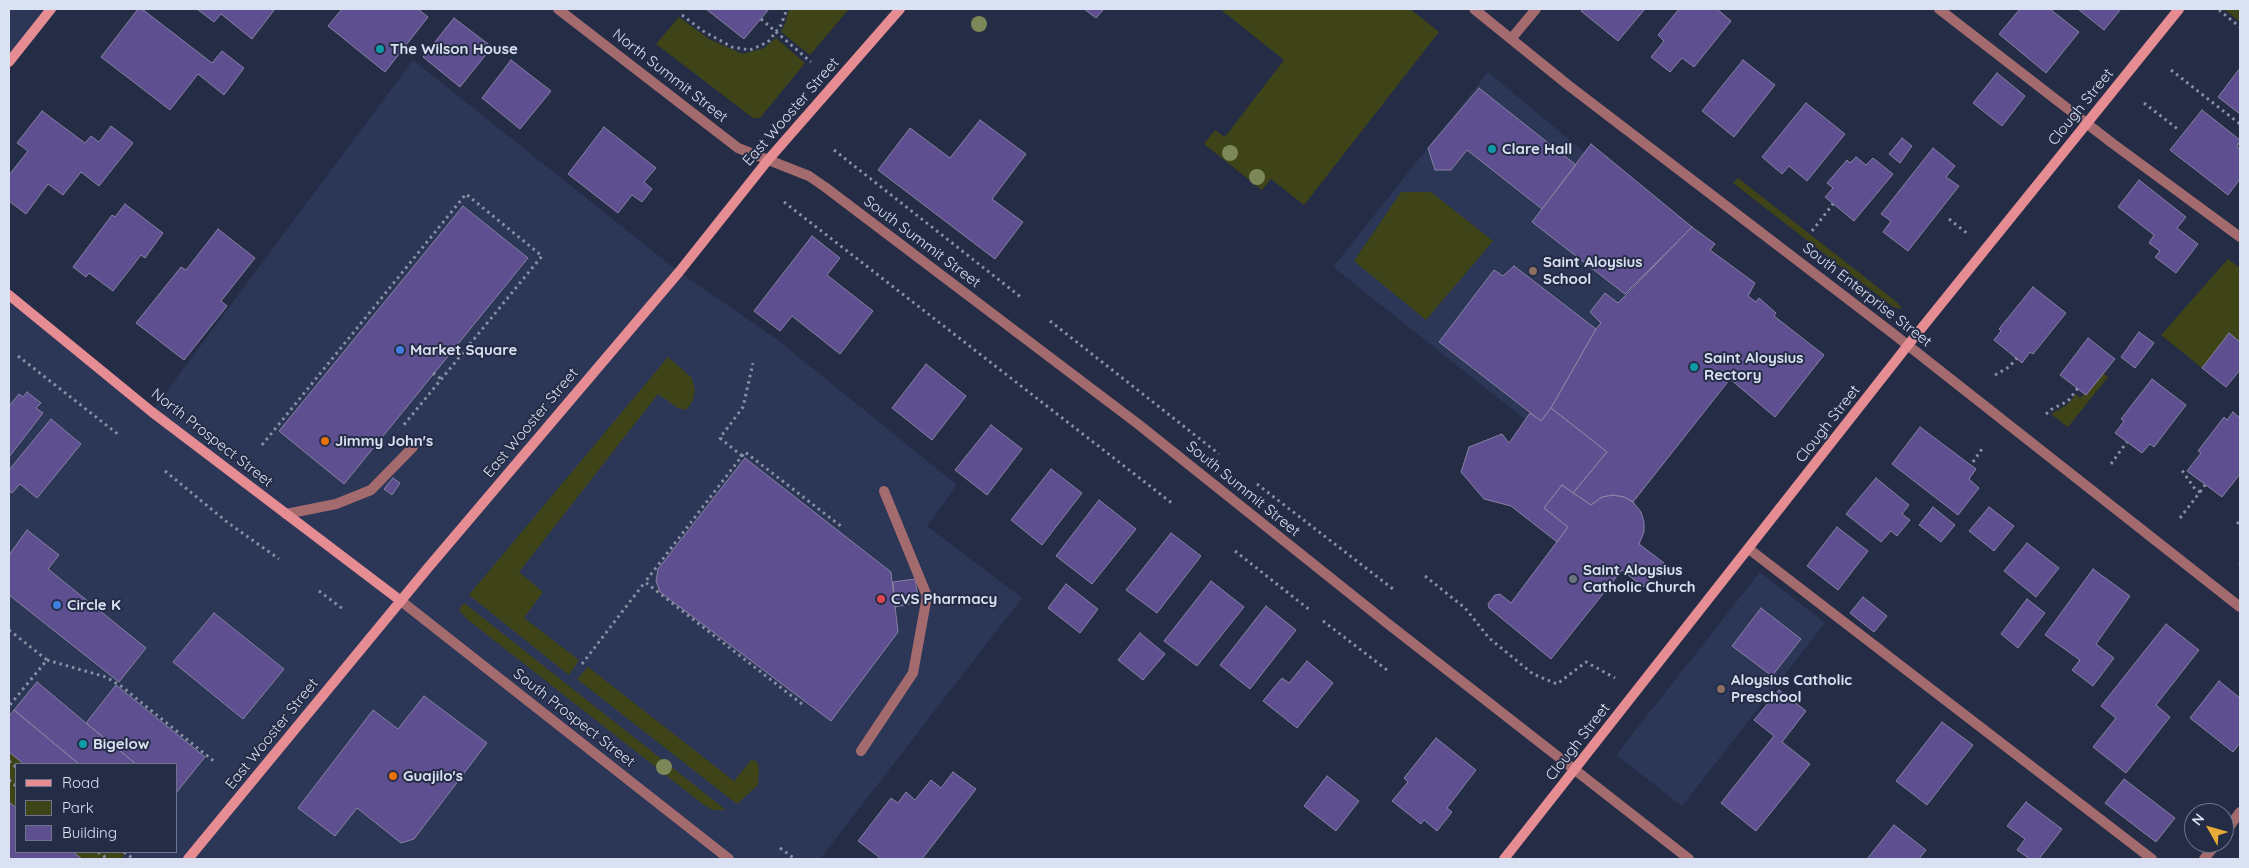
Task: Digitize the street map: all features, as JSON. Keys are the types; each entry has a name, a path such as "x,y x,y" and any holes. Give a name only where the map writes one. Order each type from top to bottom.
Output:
{"street":[{"path":"9,62 51,9"},
{"name":"North Summit Street","path":"558,9 738,148 768,160"},
{"name":"East Wooster Street","path":"188,859 401,601 680,272 768,160 900,9"},
{"name":"South Enterprise Street","path":"1474,9 1568,85 1908,345 2240,607"},
{"path":"1511,39 1536,9"},
{"path":"1939,9 2086,124 2240,237"},
{"name":"Clough Street","path":"1504,859 1908,345 2179,9"},
{"name":"South Summit Street","path":"768,160 809,176 1138,424 1575,771 1689,859"},
{"name":"North Prospect Street","path":"9,295 152,412 401,601"},
{"path":"286,514 336,504 371,490 413,447"},
{"path":"861,751 913,673 927,596 884,491"},
{"path":"1749,549 2152,859"},
{"name":"South Prospect Street","path":"401,601 729,859"}],"path":[{"path":"682,15 703,31 732,47 750,50 768,42 776,33 786,9"},
{"path":"2219,10 2240,27"},
{"path":"760,20 811,62"},
{"path":"2171,70 2240,124"},
{"path":"2144,103 2179,130"},
{"path":"834,150 1022,298"},
{"path":"262,445 367,320 466,194 542,256 398,432"},
{"path":"784,202 1173,504"},
{"path":"1812,231 1833,204"},
{"path":"1949,219 1968,234"},
{"path":"1050,321 1219,454"},
{"path":"18,356 119,435"},
{"path":"1995,375 2017,358"},
{"path":"742,456 720,438 743,407 754,363"},
{"path":"434,373 441,380"},
{"path":"2046,414 2068,401 2078,388"},
{"path":"2110,464 2128,442"},
{"path":"1972,462 1984,446"},
{"path":"582,664 745,452 842,527"},
{"path":"2181,469 2195,489 2200,492"},
{"path":"164,471 227,522 279,559"},
{"path":"1257,484 1393,589"},
{"path":"2180,518 2205,484"},
{"path":"1235,552 1310,611"},
{"path":"1425,576 1465,608 1489,638 1533,674 1557,684 1586,662 1615,678"},
{"path":"645,582 802,704"},
{"path":"319,591 343,609"},
{"path":"1323,621 1387,670"},
{"path":"9,630 46,660 106,677 121,686 216,763"},
{"path":"9,706 46,660"},
{"path":"780,848 795,859"}],"shaded area":[{"path":"9,9 51,9 9,62"},
{"path":"413,60 679,272 775,338 957,485 927,526 1022,598 820,859 9,859 9,295 152,411"},
{"name":"Saint Aloysius School","path":"1488,72 1732,275 1580,463 1333,267"},
{"name":"Aloysius Catholic Preschool","path":"1760,572 1825,623 1682,806 1616,755"}],"green space":[{"path":"789,9 849,9 810,55 781,32"},
{"path":"1220,9 1410,9 1439,32 1304,205 1271,179 1262,190 1204,144 1215,130 1225,137 1284,60"},
{"path":"2224,9 2240,9 2240,22"},
{"path":"679,17 709,39 743,54 764,48 776,38 805,63 760,118 753,118 656,44"},
{"path":"1738,178 1898,303 1902,309 1893,307 1733,183"},
{"path":"1401,192 1431,192 1493,241 1426,320 1354,261"},
{"path":"2228,259 2240,268 2240,342 2229,333 2202,368 2161,335"},
{"path":"668,357 692,378 695,391 692,402 686,410 678,408 658,394 519,572 543,592 524,618 579,660 569,675 469,595"},
{"path":"2103,373 2108,377 2068,427 2051,414 2068,404 2076,394 2080,398 2084,394 2086,395"},
{"path":"464,603 726,810 713,810 704,805 467,619 459,610"},
{"path":"588,667 734,781 752,759 757,762 759,768 758,785 737,804 577,679"},
{"path":"9,752 23,763 15,763 15,807 9,802"},
{"path":"74,853 126,853 121,859 82,859"}],"building":[{"path":"138,9 142,9 212,63 222,51 244,68 224,95 198,74 170,110 101,57"},
{"path":"197,9 275,9 252,39 221,14 214,22"},
{"name":"The Wilson House","path":"342,9 418,9 428,17 385,72 328,26"},
{"path":"706,9 769,9 744,39"},
{"path":"1084,9 1104,9 1096,18"},
{"path":"1583,9 1645,9 1618,41 1581,11"},
{"path":"1679,9 1717,9 1731,21 1694,67 1682,58 1670,72 1651,57 1664,41 1658,35"},
{"path":"2020,9 2050,9 2079,32 2046,73 1999,34"},
{"path":"2078,9 2121,9 2104,30"},
{"path":"454,18 492,47 460,87 423,57"},
{"path":"511,60 551,91 520,129 482,98"},
{"path":"1743,60 1775,85 1734,137 1702,111"},
{"path":"2240,68 2240,114 2218,97"},
{"path":"1997,73 2025,96 2002,126 1973,103"},
{"name":"Clare Hall","path":"1479,88 1576,165 1542,209 1467,150 1451,170 1435,170 1428,148"},
{"path":"1806,103 1845,134 1807,181 1789,166 1782,174 1762,157"},
{"path":"2202,110 2240,140 2237,147 2240,150 2240,179 2228,195 2170,150"},
{"path":"42,111 85,143 91,136 99,142 111,126 133,143 99,186 81,172 63,195 48,184 26,214 9,201 9,175 28,151 17,143"},
{"path":"980,120 1026,154 992,199 1023,222 995,259 878,170 910,128 950,158"},
{"path":"604,127 656,168 644,182 652,189 642,202 632,195 618,213 568,174"},
{"path":"1902,138 1912,146 1900,163 1889,154"},
{"path":"1591,144 1692,227 1625,294 1532,222"},
{"path":"1933,148 1955,166 1946,177 1959,186 1908,251 1883,232 1891,221 1881,214"},
{"path":"1856,157 1866,165 1873,158 1893,174 1854,221 1825,197 1833,188 1827,183 1847,160 1850,163"},
{"path":"2139,180 2186,217 2177,228 2198,244 2176,273 2155,257 2160,251 2149,243 2154,235 2118,207"},
{"path":"125,204 163,233 145,258 141,255 113,291 89,273 86,277 73,267 112,215 115,217"},
{"name":"Market Square","path":"463,206 528,258 344,484 279,431"},
{"name":"Saint Aloysius Rectory","path":"1692,227 1715,244 1710,250 1755,283 1748,296 1756,302 1759,298 1776,313 1774,316 1824,355 1775,417 1730,379 1633,502 1624,497 1613,495 1602,497 1591,505 1573,493 1607,452 1551,408 1601,323 1590,312 1605,293 1618,303"},
{"path":"218,229 255,258 221,301 227,306 184,360 136,323 181,267 186,270"},
{"path":"812,236 840,258 827,275 873,311 840,354 792,316 780,331 754,311"},
{"path":"1514,266 1596,329 1551,408 1541,421 1439,342 1494,270 1503,276"},
{"path":"2033,287 2066,313 2033,354 2030,352 2022,363 1994,340 2001,331 1999,329"},
{"path":"2139,332 2154,343 2135,368 2121,357"},
{"path":"2229,333 2240,342 2240,370 2226,387 2202,368"},
{"path":"2088,338 2115,359 2086,395 2060,375"},
{"path":"926,364 966,396 932,440 892,408"},
{"path":"2152,379 2186,405 2154,447 2150,444 2142,453 2115,433 2124,421 2121,419"},
{"path":"27,392 41,403 36,408 43,413 9,457 9,406 19,394 23,397"},
{"path":"1551,408 1607,452 1573,493 1562,485 1544,508 1568,527 1557,542 1511,506 1484,499 1461,472 1469,447 1502,434 1509,443 1530,413 1541,421"},
{"path":"2233,412 2240,418 2240,474 2222,497 2187,471 2201,453 2198,451 2224,417 2227,420"},
{"path":"51,419 81,444 37,498 20,484 12,493 9,491 9,470"},
{"path":"991,425 1022,449 987,495 955,470"},
{"path":"1920,427 1976,469 1969,479 1979,488 1958,515 1892,464"},
{"name":"CVS Pharmacy","path":"745,458 891,572 898,632 831,721 660,592 656,581 658,569"},
{"path":"1051,469 1082,493 1042,545 1011,520"},
{"path":"393,478 400,483 392,495 384,489"},
{"path":"1876,478 1909,505 1902,514 1910,520 1897,536 1891,531 1881,542 1846,514"},
{"name":"Saint Aloysius Catholic Church","path":"1562,485 1591,505 1602,497 1613,495 1624,497 1633,502 1641,512 1644,522 1644,532 1639,544 1664,563 1643,587 1622,570 1551,659 1489,608 1488,604 1495,595 1500,594 1511,603 1568,527 1544,508"},
{"path":"1099,500 1136,529 1092,584 1056,556"},
{"path":"1933,507 1955,525 1941,542 1919,525"},
{"path":"1989,507 2014,526 1994,551 1969,531"},
{"path":"1837,527 1868,551 1838,590 1807,566"},
{"name":"Circle K","path":"27,530 59,555 48,569 146,648 119,682 9,595 9,555"},
{"path":"1171,533 1201,556 1157,613 1126,590"},
{"path":"2027,543 2059,568 2036,597 2004,571"},
{"path":"2093,569 2130,596 2096,644 2114,658 2093,686 2072,670 2080,660 2045,635"},
{"path":"915,579 919,602 895,607 893,582"},
{"path":"1211,581 1244,607 1197,666 1164,641"},
{"path":"1066,584 1098,609 1080,633 1048,608"},
{"path":"1863,597 1887,616 1874,632 1850,613"},
{"path":"2027,599 2045,613 2018,648 2001,634"},
{"path":"1266,606 1296,630 1250,689 1220,665"},
{"path":"1761,608 1801,639 1772,676 1732,646"},
{"path":"214,613 284,669 243,719 173,662"},
{"path":"2166,624 2199,650 2156,705 2170,717 2126,773 2093,747 2116,718 2101,706"},
{"path":"1140,633 1165,654 1143,680 1118,660"},
{"path":"1307,661 1333,683 1297,728 1263,701 1282,678 1289,683"},
{"path":"2219,681 2240,698 2240,743 2233,752 2190,718"},
{"name":"Bigelow","path":"37,682 135,763 78,763 14,710"},
{"path":"116,685 205,757 178,791 178,763 135,763 86,723"},
{"path":"1779,690 1806,711 1782,742 1810,764 1756,831 1721,803 1774,736 1754,720"},
{"name":"Guajilo's","path":"424,696 487,743 414,839 401,843 357,808 335,836 298,808 373,710 398,729"},
{"path":"14,710 78,763 23,763 9,752 9,716"},
{"path":"1942,722 1973,745 1927,805 1896,781"},
{"path":"1436,738 1476,770 1447,808 1452,812 1437,831 1424,820 1421,824 1392,801 1408,782 1404,778"},
{"path":"953,772 976,789 922,859 878,859 879,857 858,841 891,798 898,803 906,792 915,800 931,780 941,788"},
{"path":"1327,776 1359,801 1336,831 1304,806"},
{"path":"2124,779 2175,818 2156,842 2105,803"},
{"path":"9,802 15,807 15,853 74,853 82,859 9,859"},
{"path":"2026,802 2062,829 2039,859 2030,859 2017,850 2025,839 2007,826"},
{"path":"1894,825 1926,850 1919,859 1867,859"}],"place":[{"name":"The Wilson House","path":"380,49"},
{"name":"Clare Hall","path":"1492,149"},
{"name":"Saint Aloysius School","path":"1533,271"},
{"name":"Market Square","path":"400,350"},
{"name":"Saint Aloysius Rectory","path":"1694,367"},
{"name":"Jimmy John's","path":"325,441"},
{"name":"Saint Aloysius Catholic Church","path":"1573,579"},
{"name":"CVS Pharmacy","path":"881,599"},
{"name":"Circle K","path":"57,605"},
{"name":"Aloysius Catholic Preschool","path":"1721,689"},
{"name":"Bigelow","path":"83,744"},
{"name":"Guajilo's","path":"393,776"}]}
